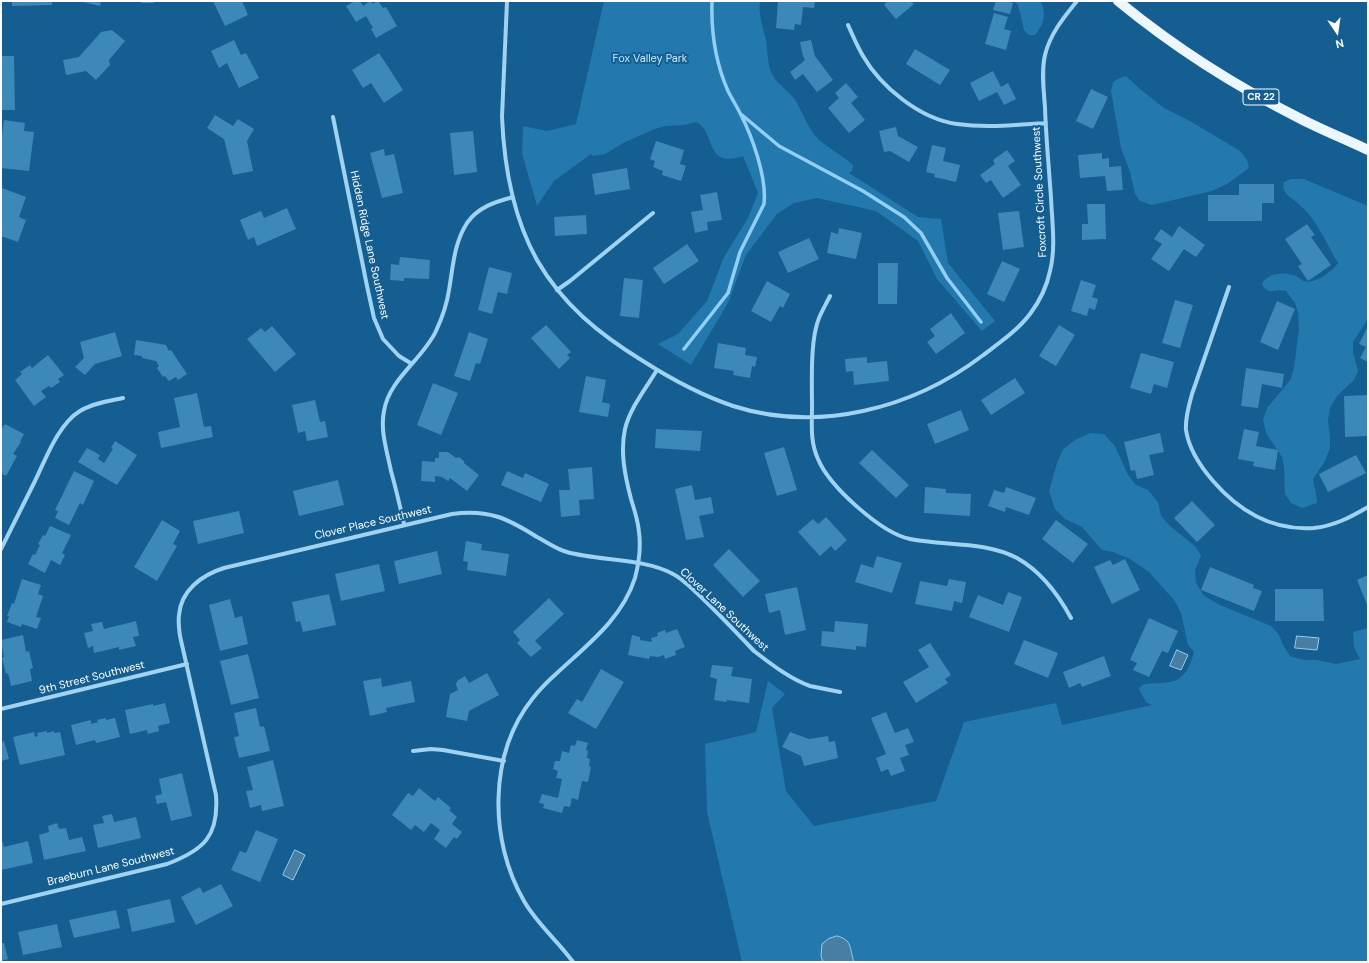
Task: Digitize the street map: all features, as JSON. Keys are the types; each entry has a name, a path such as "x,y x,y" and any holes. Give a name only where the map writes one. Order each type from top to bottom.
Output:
{"main road":[{"name":"CR 22","path":"1118,1 1216,72 1300,118 1368,150"}],"street":[{"name":"Foxcroft Circle Southwest","path":"507,1 503,133 507,167 513,197 525,233 534,254 557,290 594,328 610,341 690,388 733,406 774,415 812,417 834,416 867,411 916,396 935,387 975,361 1008,336 1028,316 1043,292 1050,271 1053,254 1043,80 1044,56 1055,31 1077,1"},
{"path":"848,26 862,56 880,80 909,104 933,118 956,124 973,126 1046,123"},
{"name":"Hidden Ridge Lane Southwest","path":"333,117 374,318 383,339 399,356 412,364"},
{"path":"404,524 385,446 383,422 388,396 395,385 429,344 441,320 449,292 455,254 462,232 468,222 480,209 498,201 513,197"},
{"path":"557,290 653,214"},
{"path":"1229,287 1192,394 1188,412 1186,428 1192,451 1198,461 1216,484 1238,505 1257,517 1278,524 1302,528 1329,525 1368,507"},
{"path":"830,296 818,319 814,340 812,417 813,442 818,460 827,475 834,484 873,520 890,531 908,538 985,547 1017,558 1031,568 1052,587 1071,618"},
{"path":"573,962 529,908 519,892 511,871 500,831 498,819 498,796 504,761 513,731 532,698 615,617 630,591 640,552 639,532 625,473 623,456 624,437 627,421 632,410 657,370"},
{"path":"1,549 52,447 64,427 74,415 80,411 101,403 124,398"},
{"name":"Clover Place Southwest","path":"187,664 180,636 179,614 187,593 202,577 224,568 404,524 466,512 485,513 503,518 547,543 565,551 638,563"},
{"name":"Clover Lane Southwest","path":"638,563 657,567 675,574 708,604 754,651 791,676 809,685 840,692"},
{"name":"9th Street Southwest","path":"1,709 187,664"},
{"name":"Braeburn Lane Southwest","path":"1,904 167,864 190,854 200,847 206,840 212,832 215,822 216,795 187,664"},
{"path":"413,751 431,749 443,750 504,761"}],"green space":[{"name":"Fox Valley Park","path":"604,1 760,1 760,16 766,40 771,72 776,80 797,103 812,132 819,140 853,165 852,171 849,173 918,217 941,219 948,263 995,321 982,331 937,279 918,241 876,211 817,198 794,203 777,214 746,255 728,303 691,365 658,344 678,334 707,301 724,257 748,218 758,193 743,156 730,159 722,158 716,154 712,148 707,133 696,122 655,129 625,142 605,154 593,156 591,154 554,181 537,206 522,153 523,126 547,131 576,124"},
{"path":"1014,1 1041,1 1044,11 1044,19 1041,27 1035,35 1029,35 1024,30 1018,5"},
{"path":"1126,76 1164,108 1190,121 1240,151 1247,160 1249,168 1227,184 1212,191 1152,205 1140,201 1135,194 1130,172 1121,148 1111,91 1113,82"},
{"path":"1291,179 1304,179 1368,206 1368,319 1353,342 1353,352 1358,371 1354,380 1337,396 1330,408 1328,421 1330,448 1325,461 1313,479 1317,503 1302,508 1291,503 1285,494 1282,457 1266,433 1263,420 1267,408 1291,379 1299,329 1298,313 1295,303 1286,291 1269,291 1264,288 1262,284 1268,277 1277,274 1296,276 1308,282 1313,281 1328,273 1338,263 1314,221 1304,209 1284,191 1284,182"},
{"path":"1090,433 1104,434 1115,446 1128,475 1136,485 1148,490 1158,502 1161,516 1170,526 1196,547 1201,556 1195,570 1196,583 1204,596 1220,605 1271,626 1279,635 1290,656 1304,660 1317,660 1336,664 1360,659 1354,647 1353,632 1368,628 1368,962 742,962 707,812 705,744 756,732 768,681 785,694 772,708 786,791 814,826 936,801 964,722 1056,703 1062,725 1152,705 1146,702 1139,689 1142,685 1167,683 1184,675 1191,662 1194,652 1188,645 1181,613 1174,600 1149,572 1130,559 1113,552 1102,550 1082,527 1065,519 1055,509 1049,491 1057,463 1063,449 1075,440"}],"shaded area":[{"path":"1297,636 1319,638 1317,650 1295,648"},
{"path":"1177,650 1188,655 1181,670 1170,666"},
{"path":"295,850 305,855 293,880 283,875"},
{"path":"837,936 846,940 850,945 854,962 823,962 821,956 822,944 828,939"}],"building":[{"path":"12,1 52,1 52,5 12,6"},
{"path":"78,1 101,1 100,6"},
{"path":"141,1 154,1 154,3 141,3"},
{"path":"213,1 242,1 248,15 225,26"},
{"path":"355,1 360,1 363,6 370,1 372,1 372,4 378,1 383,8 386,7 397,26 376,38 371,29 373,28 366,16 356,22 346,6"},
{"path":"778,1 815,1 814,8 803,7 801,25 795,24 794,30 776,28"},
{"path":"885,1 911,1 914,4 896,19 884,5 886,3"},
{"path":"996,1 1013,3 1010,14 993,10"},
{"path":"994,13 1008,17 1004,29 1011,31 1006,50 985,44"},
{"path":"112,30 125,41 109,60 110,65 96,80 86,71 66,75 63,60 79,57 101,32"},
{"path":"234,40 241,55 246,53 259,78 239,88 227,63 219,68 211,51"},
{"path":"811,40 815,56 833,80 817,92 803,74 795,80 790,72 805,60 800,42"},
{"path":"915,49 950,70 940,85 906,64"},
{"path":"379,53 403,90 384,103 371,83 363,88 352,70"},
{"path":"1,56 14,56 15,110 1,110"},
{"path":"993,71 1001,87 1008,83 1016,99 1004,105 997,92 979,101 970,83"},
{"path":"846,83 858,97 851,103 865,120 849,133 828,108 839,98 835,93"},
{"path":"1091,89 1108,97 1093,129 1076,121"},
{"path":"215,115 233,126 238,119 254,129 247,141 253,171 233,175 224,139 207,128"},
{"path":"4,120 25,123 24,131 34,132 29,171 1,168 1,142"},
{"path":"896,127 898,136 918,147 909,162 890,151 884,152 879,131"},
{"path":"473,131 477,172 454,175 450,133"},
{"path":"656,141 684,150 680,164 686,166 681,181 662,175 663,171 653,167 655,161 650,159"},
{"path":"932,145 946,148 943,161 960,165 956,182 934,177 935,174 926,172"},
{"path":"384,149 385,156 394,154 403,193 382,198 370,153"},
{"path":"1007,150 1015,161 1008,166 1021,185 1003,198 991,180 986,183 980,175 995,164 993,160"},
{"path":"1102,153 1102,159 1109,158 1109,167 1121,166 1123,190 1107,191 1105,176 1080,178 1078,155"},
{"path":"627,168 630,189 595,195 592,174"},
{"path":"1239,184 1274,184 1274,203 1262,203 1262,221 1208,221 1208,195 1239,195"},
{"path":"2,188 26,197 19,217 26,220 18,242 1,236"},
{"path":"717,192 722,220 707,222 708,230 695,233 691,212 703,210 700,195"},
{"path":"1087,204 1105,204 1106,239 1082,240 1082,224 1088,224"},
{"path":"287,208 296,229 257,246 254,237 248,240 240,220 261,211 264,218"},
{"path":"1019,211 1024,247 1003,250 998,213"},
{"path":"586,215 587,234 555,236 554,217"},
{"path":"1307,224 1315,235 1311,237 1331,265 1308,281 1298,266 1302,264 1285,239"},
{"path":"1179,226 1205,245 1196,257 1184,249 1169,271 1151,259 1162,244 1154,239 1161,229 1172,237"},
{"path":"839,228 862,233 856,259 827,253 831,232 838,234"},
{"path":"809,238 819,259 788,273 778,252"},
{"path":"687,244 699,261 664,284 653,268"},
{"path":"400,257 430,260 429,279 404,278 404,281 390,280 391,264 399,265"},
{"path":"1002,261 1020,269 1004,302 987,294"},
{"path":"878,263 898,263 897,304 878,304"},
{"path":"489,267 512,273 507,294 498,292 492,314 478,310"},
{"path":"624,278 643,280 639,318 620,316"},
{"path":"1081,280 1096,285 1092,297 1098,299 1095,310 1089,308 1087,316 1071,311"},
{"path":"767,281 790,294 783,308 780,306 771,322 751,311"},
{"path":"1175,300 1193,305 1180,348 1162,343"},
{"path":"1277,301 1295,309 1278,350 1260,342"},
{"path":"951,313 965,333 936,354 927,342 935,336 930,329"},
{"path":"546,325 571,352 567,355 570,358 559,369 531,338"},
{"path":"1059,325 1075,335 1056,366 1039,356"},
{"path":"272,326 296,354 275,372 247,339 261,328 265,332"},
{"path":"1368,326 1368,362 1360,358 1366,347 1359,344"},
{"path":"115,332 122,356 95,364 85,375 75,367 84,358 80,342"},
{"path":"469,332 488,339 480,364 476,363 470,381 454,376"},
{"path":"136,340 166,345 187,374 178,380 176,377 169,381 165,376 163,377 157,368 159,366 156,361 134,355"},
{"path":"718,343 746,348 745,355 757,357 755,367 752,366 750,378 733,375 734,371 714,368"},
{"path":"1141,353 1174,362 1167,388 1154,384 1151,394 1130,388"},
{"path":"48,355 64,375 58,379 60,382 51,388 49,386 41,391 46,397 34,406 15,380 22,374 20,372 30,365 32,368"},
{"path":"867,357 867,363 887,361 889,381 854,385 853,371 846,372 845,359"},
{"path":"1246,368 1284,374 1282,388 1262,384 1258,408 1241,406"},
{"path":"586,376 606,380 602,402 610,404 608,417 579,412"},
{"path":"1015,378 1025,393 991,415 981,400"},
{"path":"433,383 458,393 441,435 417,425"},
{"path":"197,393 204,427 211,426 213,437 161,448 158,432 180,427 174,398"},
{"path":"1368,395 1367,436 1345,437 1344,396"},
{"path":"315,400 320,422 325,421 328,437 307,441 305,431 298,433 292,405"},
{"path":"961,410 969,430 935,444 927,424"},
{"path":"5,424 24,434 21,442 13,454 17,456 6,476 1,473 1,430"},
{"path":"656,429 702,431 700,451 655,448"},
{"path":"1244,429 1259,432 1256,446 1278,450 1275,470 1253,466 1254,462 1238,459"},
{"path":"1160,433 1164,452 1149,455 1154,475 1137,479 1135,470 1131,471 1124,442"},
{"path":"115,441 137,455 117,485 78,462 87,448 100,455 98,459 104,463 113,449 111,448"},
{"path":"784,447 797,490 777,496 764,453"},
{"path":"872,450 909,485 896,498 859,463"},
{"path":"439,452 448,452 456,458 459,457 479,475 467,491 450,478 448,481 442,477 435,476 435,482 421,481 422,461 435,462 435,458 439,458"},
{"path":"1356,455 1366,473 1328,492 1319,474"},
{"path":"592,467 594,499 579,500 580,515 561,517 559,490 570,490 568,469"},
{"path":"74,471 94,481 83,505 80,503 69,525 55,518 58,511 55,510"},
{"path":"507,471 523,478 525,473 549,484 541,502 501,485"},
{"path":"338,480 344,505 299,516 293,491"},
{"path":"692,485 695,500 711,497 714,513 699,516 704,537 686,540 675,489"},
{"path":"925,487 946,489 946,493 971,494 970,516 924,513"},
{"path":"1006,487 1036,498 1029,515 1006,507 1005,512 988,506 994,490 1004,493"},
{"path":"1192,501 1215,525 1197,542 1174,518"},
{"path":"239,511 244,533 198,544 193,521"},
{"path":"826,517 847,540 835,551 831,546 820,556 798,532 813,519 818,524"},
{"path":"162,520 180,531 173,544 177,546 157,581 134,567"},
{"path":"1056,520 1088,544 1073,563 1042,539"},
{"path":"50,526 71,535 62,553 65,555 60,565 51,560 45,573 28,564 33,554 35,555 40,545 38,544 43,535 45,536"},
{"path":"466,541 482,544 481,550 509,554 506,576 467,570 468,562 463,561"},
{"path":"729,549 760,581 743,597 713,565"},
{"path":"437,551 442,574 399,584 394,561"},
{"path":"877,556 902,563 892,593 855,582 861,564 873,568"},
{"path":"1125,559 1140,590 1112,604 1094,567 1110,560 1113,565"},
{"path":"379,564 385,591 341,601 335,574"},
{"path":"1210,567 1254,585 1253,588 1262,591 1254,611 1201,590"},
{"path":"1368,575 1368,607 1357,580"},
{"path":"22,579 41,585 38,594 43,596 36,617 41,618 37,629 22,624 21,627 7,622 9,616 7,616 12,603 14,604"},
{"path":"949,579 966,582 962,603 954,601 952,611 915,604 920,581 947,586"},
{"path":"797,587 806,630 785,635 780,610 769,613 765,594"},
{"path":"1275,589 1323,589 1324,621 1275,621"},
{"path":"1008,592 1022,597 1009,632 969,617 978,595 1003,605"},
{"path":"329,594 336,625 303,632 300,621 296,622 292,602"},
{"path":"549,598 564,614 535,641 542,648 531,657 517,643 520,640 513,632"},
{"path":"230,599 235,618 242,616 248,644 220,651 209,605"},
{"path":"1149,618 1178,631 1168,653 1162,651 1149,677 1133,670 1137,663 1130,660"},
{"path":"136,621 139,636 133,637 136,646 119,650 119,647 94,653 93,646 88,648 84,633 93,631 91,624 102,622 104,629"},
{"path":"835,621 868,624 866,647 856,646 856,650 821,646 822,631 834,632"},
{"path":"677,629 685,647 675,651 676,655 665,659 664,655 658,657 650,656 649,659 628,655 632,635 640,637 640,640 652,642 651,638 658,636 657,633 665,630 666,633"},
{"path":"23,635 26,652 29,651 33,668 30,669 32,681 11,686 2,658 4,657 1,640"},
{"path":"1024,640 1058,653 1048,678 1014,664"},
{"path":"930,643 951,675 945,679 948,683 916,703 903,682 929,667 918,650"},
{"path":"248,654 259,698 231,705 220,661"},
{"path":"1104,656 1111,676 1082,687 1080,683 1069,688 1063,672"},
{"path":"712,665 733,667 731,676 752,679 749,703 714,700 717,679 710,677"},
{"path":"601,669 624,682 596,729 568,713 577,699 582,702"},
{"path":"487,673 499,695 469,711 467,721 446,717 450,694 458,690 456,685 457,681 465,676 469,683"},
{"path":"381,678 382,687 411,681 415,702 386,708 387,712 370,716 363,681"},
{"path":"165,703 170,723 158,726 159,731 148,734 147,730 130,734 125,710"},
{"path":"256,708 260,727 264,726 270,751 239,758 234,737 239,736 234,713"},
{"path":"886,712 895,733 908,728 914,742 905,745 909,755 900,758 905,771 891,776 888,769 881,772 876,758 886,754 871,718"},
{"path":"106,718 106,720 115,718 120,737 96,743 95,740 76,745 71,725 91,720 91,724 98,722 97,720"},
{"path":"47,731 47,733 54,731 54,733 60,732 65,755 20,765 13,737 34,732 35,737 38,736 37,733"},
{"path":"790,732 809,739 828,736 829,742 835,741 838,758 804,766 801,756 782,747"},
{"path":"577,740 588,743 586,750 588,751 587,758 590,759 589,766 591,767 588,782 582,781 578,800 572,798 570,807 564,806 562,813 543,808 544,804 539,803 542,794 558,798 562,779 556,778 558,771 553,769 555,761 560,761 562,751 569,753 571,745 575,746"},
{"path":"4,741 9,759 1,761 1,742"},
{"path":"273,760 284,806 262,811 261,805 250,808 246,791 253,790 247,767"},
{"path":"182,773 192,816 171,821 166,802 157,804 155,796 162,794 159,779"},
{"path":"419,788 435,801 438,797 451,808 449,810 457,817 452,824 462,832 457,839 454,837 446,848 434,839 440,830 431,823 424,832 415,825 411,830 392,815 408,793 413,796"},
{"path":"112,814 114,822 136,817 141,838 98,848 93,825 104,823 102,816"},
{"path":"57,823 59,829 66,828 69,840 82,837 86,851 44,860 39,835 49,832 48,826"},
{"path":"256,830 278,839 260,882 231,870 240,851 246,853"},
{"path":"1,837 4,847 28,841 33,863 1,870"},
{"path":"221,884 233,906 196,925 181,897 200,887 203,893"},
{"path":"170,899 175,922 132,932 127,909"},
{"path":"116,910 120,928 74,938 69,920"},
{"path":"57,924 62,947 23,955 18,932"},
{"path":"1,943 4,943 8,959 1,961"}],"waterway":[{"path":"684,349 728,293 740,252 764,204 763,182 758,157 745,122 728,91 717,59 713,36 712,1"},
{"path":"742,115 779,146 863,191 904,217 921,233 947,278 981,322"}]}
